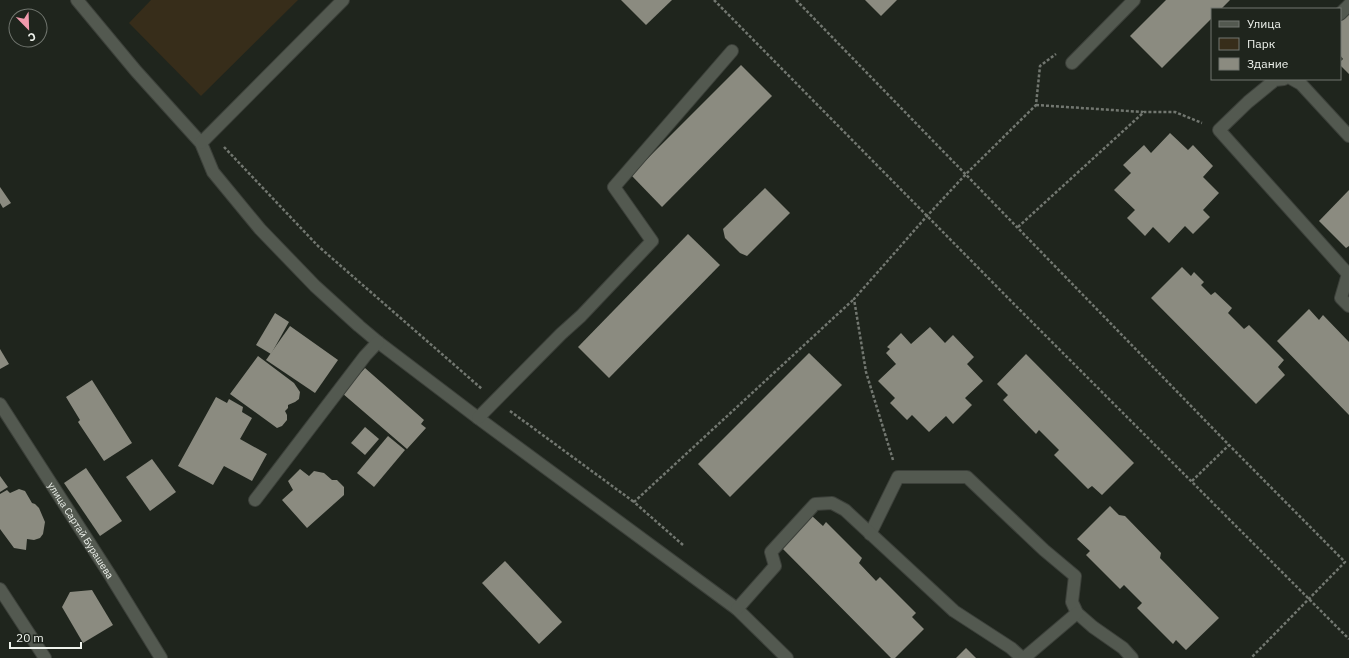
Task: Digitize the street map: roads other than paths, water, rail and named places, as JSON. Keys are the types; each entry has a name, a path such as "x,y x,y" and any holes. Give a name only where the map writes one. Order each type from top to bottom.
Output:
{"street":[{"path":"77,0 136,71 201,143 213,172 260,229 316,286 378,342 478,418 737,609 787,658"},
{"path":"201,143 343,0"},
{"path":"1072,63 1134,0"},
{"path":"1341,13 1349,5"},
{"path":"478,418 561,334 581,316 652,241 614,187 732,51"},
{"path":"1277,80 1248,102 1219,130 1348,274 1341,298 1349,306"},
{"path":"1294,80 1301,84 1349,136"},
{"path":"255,500 378,342"},
{"name":"улица Сартай Бурашева","path":"0,404 110,575 161,658"},
{"path":"870,534 898,478 967,477 1044,550 1075,576 1072,602 1077,613 1093,627 1123,648 1132,658"},
{"path":"737,609 775,566 771,552 815,504 832,503 845,510 954,611 1011,648 1023,658 1077,613"},
{"path":"0,589 45,658"}]}
